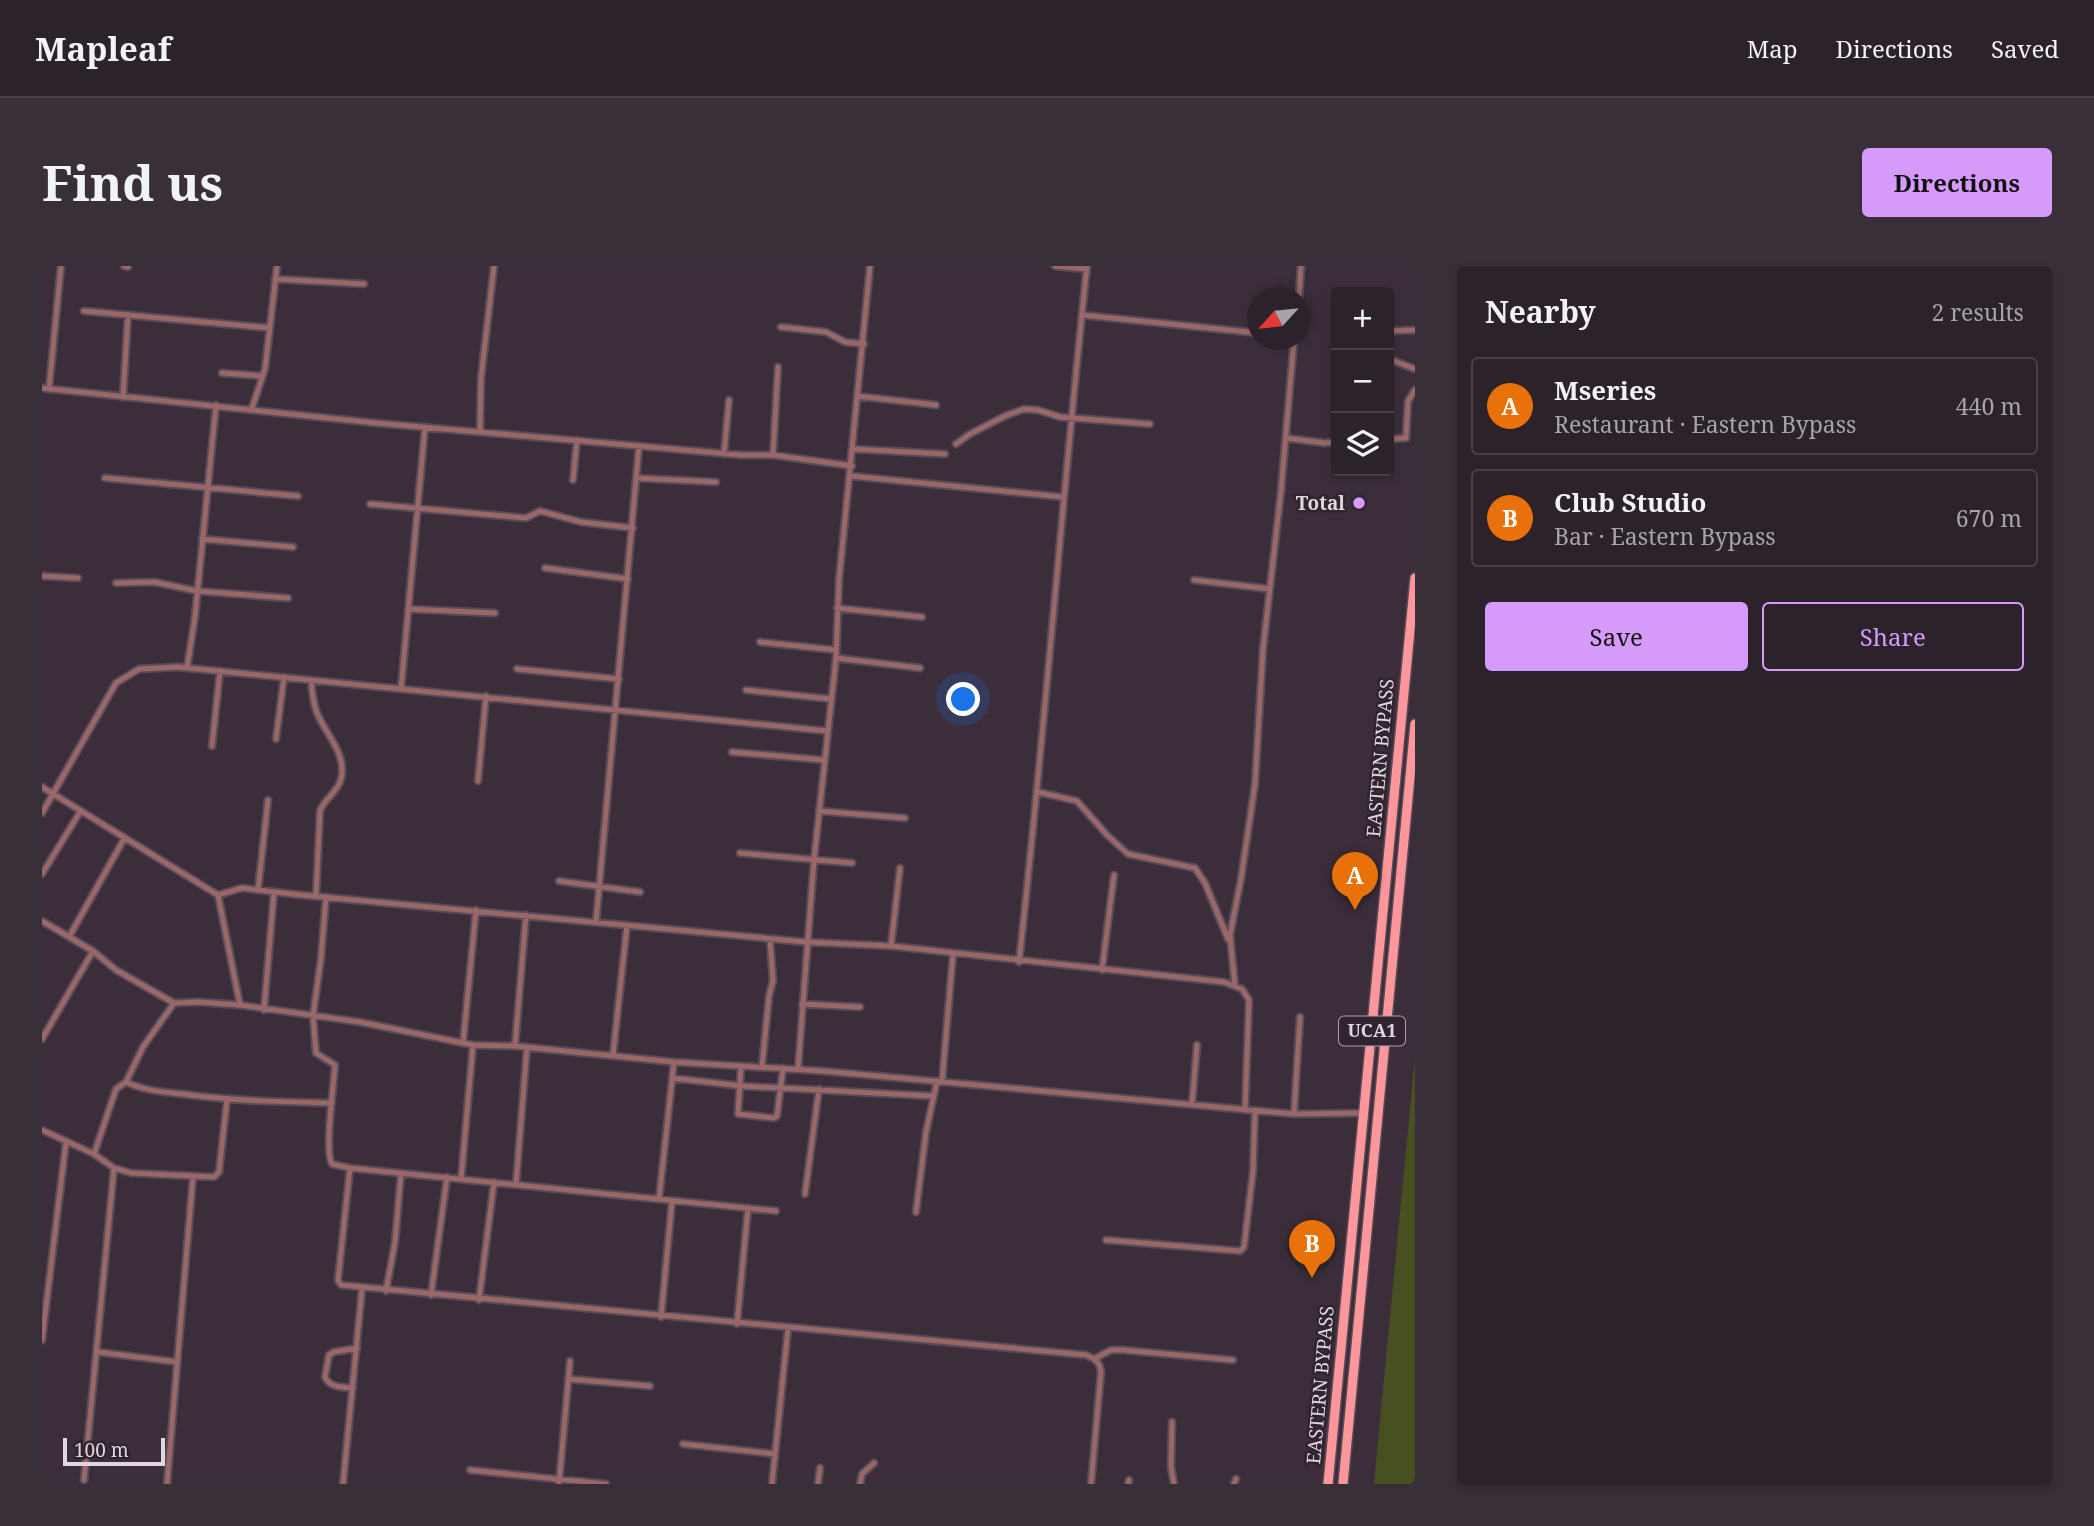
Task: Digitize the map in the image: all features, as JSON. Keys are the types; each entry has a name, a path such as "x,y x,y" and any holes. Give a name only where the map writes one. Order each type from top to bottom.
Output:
{"main road":[{"name":"EASTERN BYPASS","path":"1328,1484 1415,578"},
{"name":"EASTERN BYPASS","path":"1343,1484 1415,729"},
{"path":"1400,731 1415,729"}],"street":[{"path":"61,266 46,388 425,427 724,454 773,455 852,466"},
{"path":"252,408 262,376 277,266"},
{"path":"480,432 481,378 494,266"},
{"path":"799,1069 806,942 836,658 838,608 870,266"},
{"path":"1019,962 1038,792 1063,497 1087,267 1055,266"},
{"path":"1300,287 1301,266"},
{"path":"275,279 364,284"},
{"path":"84,311 270,328"},
{"path":"123,397 128,315"},
{"path":"1082,315 1247,332"},
{"path":"781,327 826,332 845,342 864,344"},
{"path":"1394,331 1415,330"},
{"path":"1235,986 1230,942 1255,784 1257,722 1293,350"},
{"path":"1394,361 1415,369"},
{"path":"773,455 778,367"},
{"path":"222,373 262,376"},
{"path":"1394,439 1406,438 1408,401 1415,390"},
{"path":"858,396 936,405"},
{"path":"724,454 729,400"},
{"path":"187,668 216,405"},
{"path":"956,444 970,434 1024,409 1060,417 1150,424"},
{"path":"401,689 425,427"},
{"path":"1286,438 1331,442"},
{"path":"573,480 577,440"},
{"path":"596,922 639,446"},
{"path":"852,449 944,454"},
{"path":"851,477 1063,497"},
{"path":"105,478 298,496"},
{"path":"636,478 716,482"},
{"path":"370,504 526,518 540,511 581,522 633,528"},
{"path":"202,539 293,547"},
{"path":"545,568 628,579"},
{"path":"42,576 78,578"},
{"path":"1194,580 1270,589"},
{"path":"116,583 153,582 197,591 288,598"},
{"path":"838,608 922,617"},
{"path":"408,609 495,613"},
{"path":"760,642 836,650"},
{"path":"836,658 920,667"},
{"path":"42,813 116,683 125,675 139,669 187,668 827,731"},
{"path":"517,669 619,679"},
{"path":"212,746 220,671"},
{"path":"276,739 284,677"},
{"path":"311,680 314,704 320,721 338,751 342,775 339,785 320,811 316,897"},
{"path":"746,690 831,699"},
{"path":"478,782 485,696"},
{"path":"732,752 824,760"},
{"path":"42,788 218,895 240,1006"},
{"path":"1038,792 1077,801 1128,854 1195,868 1205,883 1230,942"},
{"path":"258,890 268,800"},
{"path":"819,811 905,818"},
{"path":"42,874 80,812"},
{"path":"69,937 124,839"},
{"path":"740,853 852,863"},
{"path":"891,946 900,868"},
{"path":"1102,970 1114,875"},
{"path":"559,881 640,892"},
{"path":"218,895 235,888 770,939 891,946 1019,962 1224,982 1245,992 1249,1000 1245,1110"},
{"path":"264,1010 274,892"},
{"path":"326,897 313,1016 316,1053 335,1065 329,1158 332,1164 776,1211"},
{"path":"463,1043 476,910"},
{"path":"515,1045 526,915"},
{"path":"42,921 93,951 116,970 174,1003 199,1002 240,1006 360,1022 472,1045 515,1045 674,1062 799,1069 1294,1114 1364,1113"},
{"path":"613,1055 627,925"},
{"path":"762,1067 773,981 770,939"},
{"path":"42,1039 93,951"},
{"path":"916,1213 932,1096 940,1082 953,954"},
{"path":"94,1154 116,1088 126,1082 143,1047 174,1003"},
{"path":"802,1004 860,1007"},
{"path":"1294,1114 1300,1017"},
{"path":"461,1179 472,1045"},
{"path":"1192,1104 1197,1045"},
{"path":"516,1184 527,1047"},
{"path":"659,1199 674,1062"},
{"path":"741,1066 738,1114 774,1118 777,1116 783,1068"},
{"path":"672,1078 739,1086 932,1096"},
{"path":"126,1082 155,1091 228,1100 332,1102"},
{"path":"805,1194 819,1089"},
{"path":"42,1130 94,1154 114,1168 131,1173 214,1177 219,1172 228,1100"},
{"path":"1105,1240 1240,1251 1244,1247 1251,1194 1255,1111"},
{"path":"42,1336 66,1142"},
{"path":"84,1480 114,1168"},
{"path":"350,1168 338,1279 341,1285 1058,1353 1094,1359 1111,1350 1123,1350 1233,1360"},
{"path":"386,1291 401,1173"},
{"path":"167,1484 193,1176"},
{"path":"431,1295 447,1177"},
{"path":"479,1300 494,1182"},
{"path":"661,1317 672,1201"},
{"path":"737,1324 748,1208"},
{"path":"344,1484 362,1289"},
{"path":"772,1484 789,1328"},
{"path":"353,1388 329,1384 325,1377 329,1355 357,1348"},
{"path":"98,1352 177,1362"},
{"path":"1091,1484 1101,1372 1094,1359"},
{"path":"559,1482 570,1362"},
{"path":"568,1379 650,1386"},
{"path":"1172,1422 1171,1466 1174,1484"},
{"path":"683,1444 775,1454"},
{"path":"860,1484 862,1474 874,1463"},
{"path":"818,1484 820,1468"},
{"path":"470,1470 559,1482 606,1484"}],"green space":[{"path":"1415,1057 1415,1484 1374,1484 1375,1472"}],"place":[{"name":"Total","path":"1359,503"},
{"name":"Mseries","path":"1355,910"},
{"name":"Club Studio","path":"1312,1278"}]}
